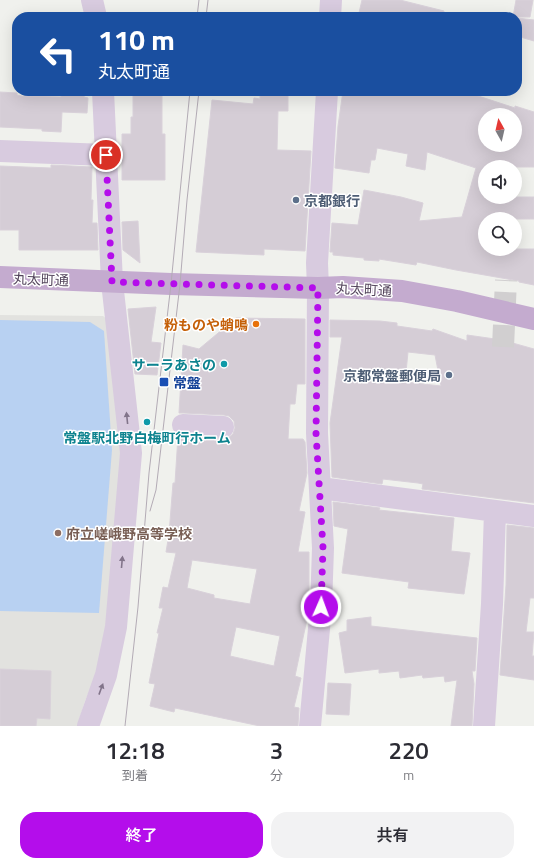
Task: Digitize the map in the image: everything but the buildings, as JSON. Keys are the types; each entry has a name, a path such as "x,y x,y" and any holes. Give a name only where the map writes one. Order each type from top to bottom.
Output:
{"main road":[{"name":"丸太町通","path":"0,277 112,282 318,288 343,287 402,291 465,302 534,319"}],"street":[{"path":"92,0 95,12"},
{"path":"330,12 331,0"},
{"path":"88,726 106,675 116,628 131,453 112,282 103,96"},
{"path":"310,726 322,594 323,548 316,433 318,288 317,247 327,96"},
{"path":"0,152 106,155"},
{"path":"183,424 223,427"},
{"path":"320,488 534,516"},
{"path":"484,726 492,604 495,511"}],"shaded area":[{"name":"府立嵯峨野高等学校","path":"0,315 103,316 110,322 122,451 109,616 102,660 85,701 77,726 0,726"},
{"name":"府立嵯峨野高等学校","path":"0,320 90,322 104,331 112,450 99,613 0,611"}],"tunnel":[{"path":"503,347 506,280"}],"tram line":[{"path":"198,12 199,0"},
{"path":"207,12 208,0"},
{"path":"125,726 138,607 149,473 171,284 190,96"},
{"path":"150,511 156,490 180,284 187,200 198,96"}],"place":[{"name":"京都銀行","path":"296,200"},
{"name":"粉ものや蛸鳴","path":"256,324"},
{"name":"サーラあさの","path":"224,364"},
{"name":"京都常盤郵便局","path":"449,375"},
{"name":"常盤","path":"164,382"},
{"name":"常盤駅北野白梅町行ホーム","path":"147,422"},
{"name":"府立嵯峨野高等学校","path":"58,533"}],"route":[{"path":"106,155 112,282 318,288 316,433 323,548 321,607"}]}
